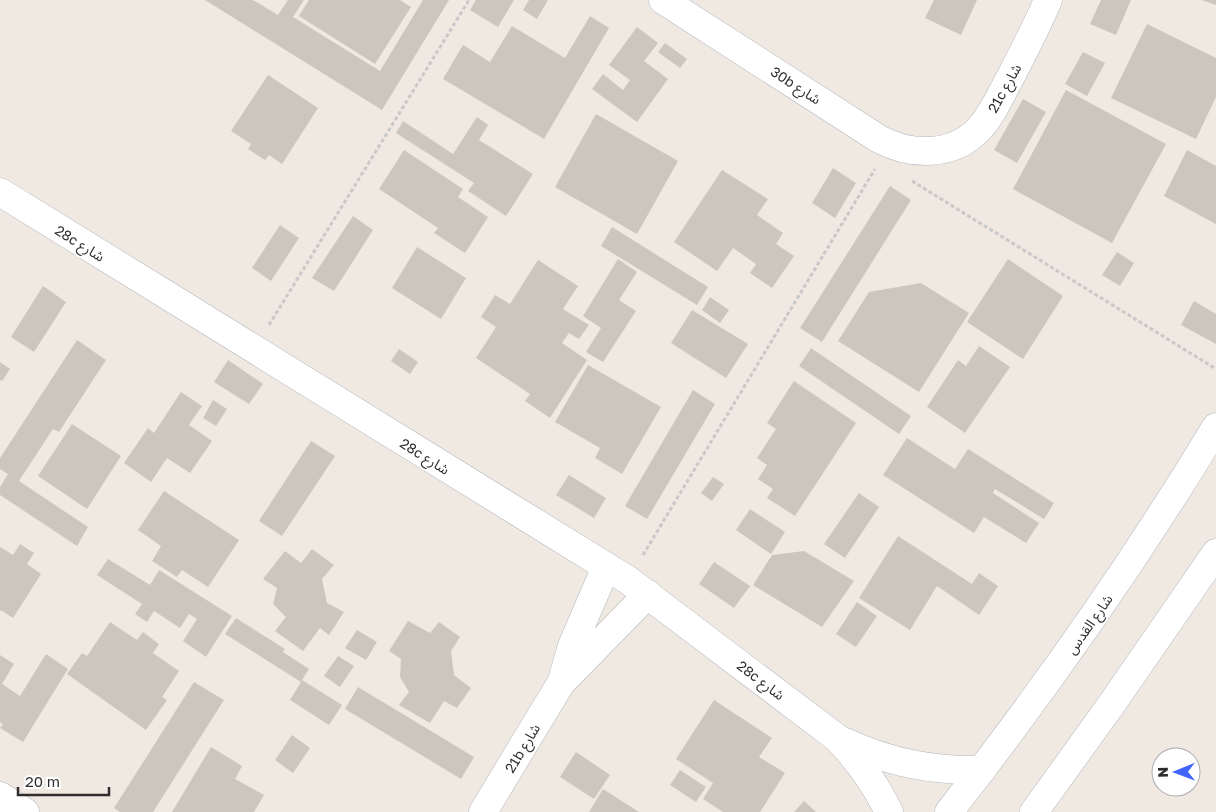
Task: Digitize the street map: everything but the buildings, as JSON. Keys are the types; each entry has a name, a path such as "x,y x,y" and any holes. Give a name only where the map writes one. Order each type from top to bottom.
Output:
{"street":[{"name":"30b شارع","path":"663,0 890,145 918,151 935,152"},
{"name":"21c شارع","path":"935,152 965,139 978,130 992,112 1031,39 1048,0"},
{"name":"28c شارع","path":"0,192 627,581 837,738 863,766 876,785 889,812"},
{"name":"شارع القدس","path":"949,812 1057,669 1121,577 1216,427"},
{"path":"1034,812 1117,698 1216,553"},
{"name":"21b شارع","path":"561,683 572,646 627,581"},
{"name":"21b شارع","path":"482,812 561,683 627,581"},
{"name":"28c شارع","path":"837,738 893,761 952,771 982,770"},
{"path":"0,796 25,812"}],"path":[{"path":"254,350 469,0"},
{"path":"627,581 890,145"},
{"path":"905,177 1216,369"}]}
